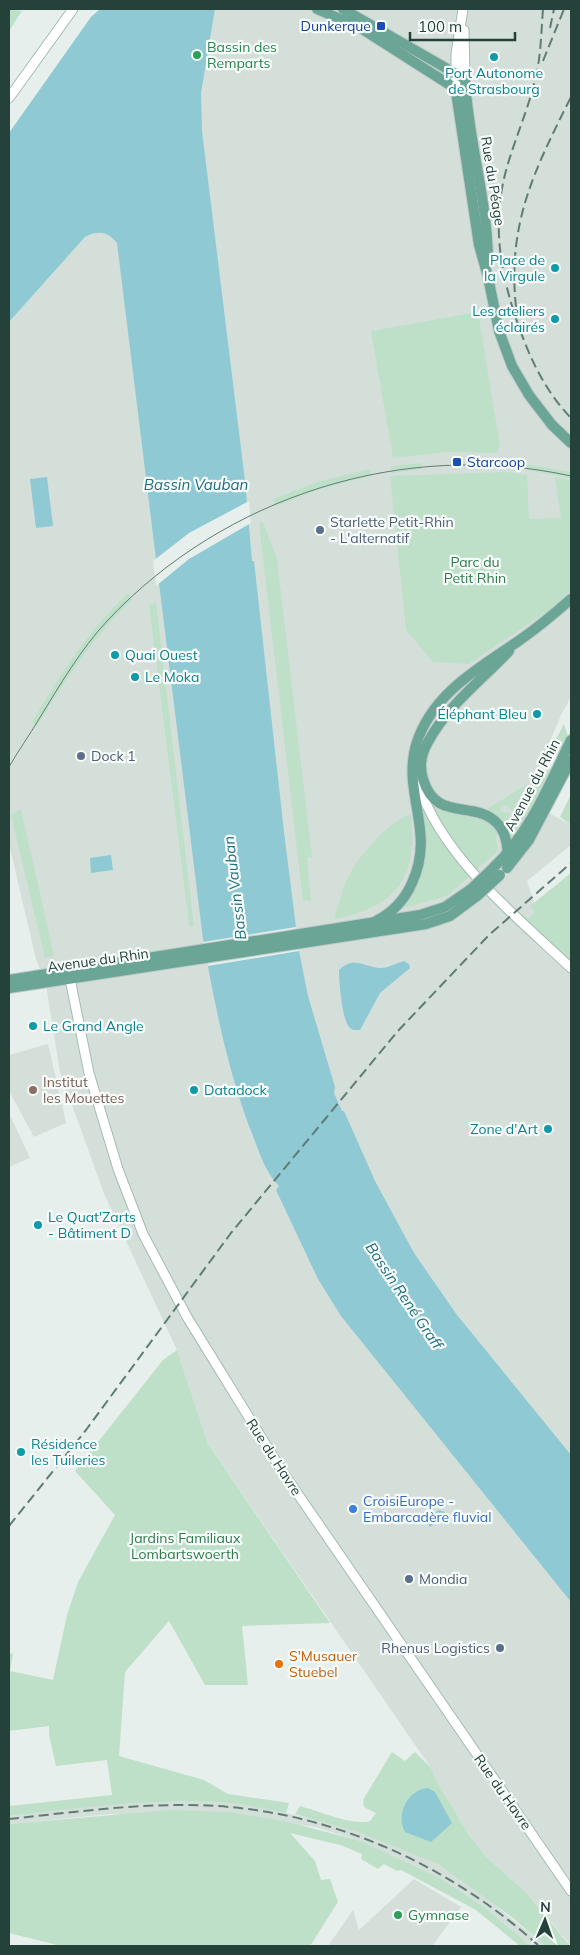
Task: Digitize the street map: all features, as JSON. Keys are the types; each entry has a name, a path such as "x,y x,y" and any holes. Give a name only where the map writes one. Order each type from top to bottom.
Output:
{"main road":[{"path":"9,98 73,9"},
{"path":"317,9 359,27 450,85 460,83"},
{"path":"342,9 460,83"},
{"path":"460,83 463,9"},
{"name":"Rue du Péage","path":"460,83 479,244 488,277 498,331 512,366 541,411 571,443"},
{"path":"571,599 517,642 474,669 453,687 421,732 418,757 420,788 424,800 447,842 498,898 571,968"},
{"name":"Avenue du Rhin","path":"335,933 398,930 439,921 458,911 496,871 529,823 571,740"},
{"name":"Avenue du Rhin","path":"496,871 508,866 529,840 571,760"},
{"path":"370,923 393,910 405,897 415,878 422,849 424,800 420,788"},
{"path":"424,800 436,802 451,809 474,812 492,819 503,833 508,854 508,866"},
{"name":"Avenue du Rhin","path":"335,933 370,923 434,912 474,892"},
{"path":"191,956 335,933"},
{"name":"Avenue du Rhin","path":"9,988 70,979 191,956"},
{"name":"Avenue du Rhin","path":"9,980 191,956"},
{"name":"Rue du Havre","path":"70,979 89,1073 118,1169 143,1234 183,1309 282,1471 571,1891"}],"shaded area":[{"name":"Port Autonome de Strasbourg","path":"215,9 571,9 571,697 561,715 525,800 571,825 571,845 527,881 535,906 571,945 571,1946 524,1890 487,1858 469,1835 437,1782 431,1768 208,1444 177,1350 105,1196 60,1072 46,985 36,959 9,844 9,322 85,237 98,232 200,94"},
{"name":"Institut les Mouettes","path":"48,1044 66,1123 34,1137 9,1091 9,1055"},
{"path":"9,1113 30,1158 9,1167"},
{"path":"162,1801 249,1805 336,1824 384,1841 438,1864 469,1884 545,1946 531,1946 483,1906 440,1878 361,1841 312,1826 110,1814 9,1824 9,1816 111,1804"},
{"path":"414,1879 461,1907 432,1946 328,1946 353,1910 359,1930"}],"green space":[{"path":"9,9 22,11 9,31"},
{"path":"478,312 500,446 497,453 447,452 393,458 371,331"},
{"path":"491,461 520,464 518,469 491,467"},
{"path":"421,463 422,469 392,473 391,466"},
{"path":"525,464 571,472 571,478 527,470"},
{"path":"370,469 371,476 323,488 276,506 273,499 317,482"},
{"name":"Parc du Petit Rhin","path":"507,472 527,475 529,519 561,518 555,477 571,480 571,591 551,609 469,664 433,662 406,630 390,476"},
{"path":"263,522 277,559 312,857 307,858 311,900 303,901 259,524"},
{"path":"128,593 133,599 93,643 37,726 32,722 53,687 87,638"},
{"path":"156,603 194,926 190,927 149,604"},
{"path":"564,724 568,737 558,753 541,768"},
{"path":"553,766 521,829 509,846 507,835 533,780"},
{"path":"527,784 513,811 507,805 500,807 502,812 511,814 506,825 487,809"},
{"path":"571,794 571,825 560,817"},
{"path":"430,801 447,812 474,815 488,820 500,833 496,837 498,851 476,870 452,844"},
{"path":"421,803 444,845 471,875 447,896 397,910 411,889"},
{"path":"21,809 54,956 45,958 11,815"},
{"path":"411,814 413,836 411,855 399,886 388,898 373,907 334,919 343,889 356,864 377,838 403,817"},
{"path":"571,873 571,964 520,915 522,913 528,919 535,912 530,906"},
{"name":"Jardins Familiaux Lombartswoerth","path":"177,1350 208,1444 330,1623 242,1626 248,1685 205,1685 169,1621 125,1672 119,1756 204,1780 228,1794 289,1803 286,1813 232,1803 188,1801 111,1805 9,1816 9,1806 112,1795 107,1760 56,1766 49,1735 49,1726 9,1731 9,1653 13,1654 10,1671 53,1680 67,1615 78,1582 115,1515 75,1471 163,1360"},
{"path":"392,1752 405,1761 415,1752 431,1768 437,1782 469,1835 487,1858 524,1890 570,1946 545,1946 513,1918 438,1864 358,1832 295,1814 300,1806 345,1820 370,1821 376,1813 364,1807 363,1800"},
{"path":"170,1810 229,1812 284,1821 361,1841 440,1878 483,1906 531,1946 520,1946 476,1910 401,1870 397,1871 384,1864 378,1869 361,1859 362,1854 340,1845 290,1833 315,1861 321,1880 330,1879 338,1902 310,1946 61,1946 9,1933 9,1824"}],"water":[{"path":"100,9 215,9 201,93 202,131 245,481 252,561 254,561 284,832 299,951 308,996 335,1087 334,1093 375,1181 414,1253 457,1315 571,1455 571,1602 341,1316 318,1279 276,1190 279,1186 263,1163 244,1112 223,1039 203,939 117,243 114,239 103,233 94,233 85,237 9,322 9,133 91,17"},
{"path":"47,477 53,526 36,528 30,479"},
{"path":"111,855 113,870 91,873 90,858"},
{"path":"404,961 409,964 410,968 380,993 360,1030 350,1028 343,1008 339,970 350,963 360,963 381,968"},
{"path":"439,1510 447,1515 430,1527 425,1520"},
{"path":"428,1788 435,1792 452,1823 431,1842 405,1832 402,1825 403,1811 409,1798 421,1789"}],"pier":[{"path":"249,501 251,523 189,559 156,586 153,561 189,533"},
{"path":"296,927 299,951 208,966 203,942"}],"tram line":[{"path":"9,767 71,668 88,643 108,620 155,577 206,540 262,510 321,488 382,473 445,465 508,466 571,476"}],"railway":[{"path":"543,9 536,75 502,187 499,208 500,248 512,307 529,352 540,376 554,398 571,418"},
{"path":"550,28 554,9"},
{"path":"543,61 564,9"},
{"path":"516,307 514,277 520,223 535,173 571,97"},
{"path":"9,1526 86,1430 231,1233 397,1032 489,935 571,863"},
{"path":"9,1819 160,1805 231,1807 280,1814 327,1826 374,1842 418,1862 461,1887 501,1915 539,1946"}],"place":[{"name":"Dunkerque","path":"381,26"},
{"name":"Bassin des Remparts","path":"197,55"},
{"name":"Port Autonome de Strasbourg","path":"494,57"},
{"name":"Place de la Virgule","path":"555,268"},
{"name":"Les ateliers éclairés","path":"555,319"},
{"name":"Starcoop","path":"457,462"},
{"name":"Starlette Petit-Rhin - L'alternatif","path":"320,530"},
{"name":"Quai Ouest","path":"115,655"},
{"name":"Le Moka","path":"135,677"},
{"name":"Éléphant Bleu","path":"537,714"},
{"name":"Dock 1","path":"81,756"},
{"name":"Le Grand Angle","path":"33,1026"},
{"name":"Institut les Mouettes","path":"33,1090"},
{"name":"Datadock","path":"194,1090"},
{"name":"Zone d'Art","path":"548,1129"},
{"name":"Le Quat'Zarts - Bâtiment D","path":"38,1225"},
{"name":"Résidence les Tuileries","path":"21,1452"},
{"name":"CroisiEurope - Embarcadère fluvial","path":"353,1509"},
{"name":"Mondia","path":"409,1579"},
{"name":"Rhenus Logistics","path":"500,1648"},
{"name":"S'Musauer Stuebel","path":"279,1664"},
{"name":"Gymnase","path":"398,1915"}],"water label":[{"name":"Bassin Vauban","path":"196,485"},
{"name":"Bassin Vauban","path":"235,888"},
{"name":"Bassin René Graff","path":"404,1296"}]}
